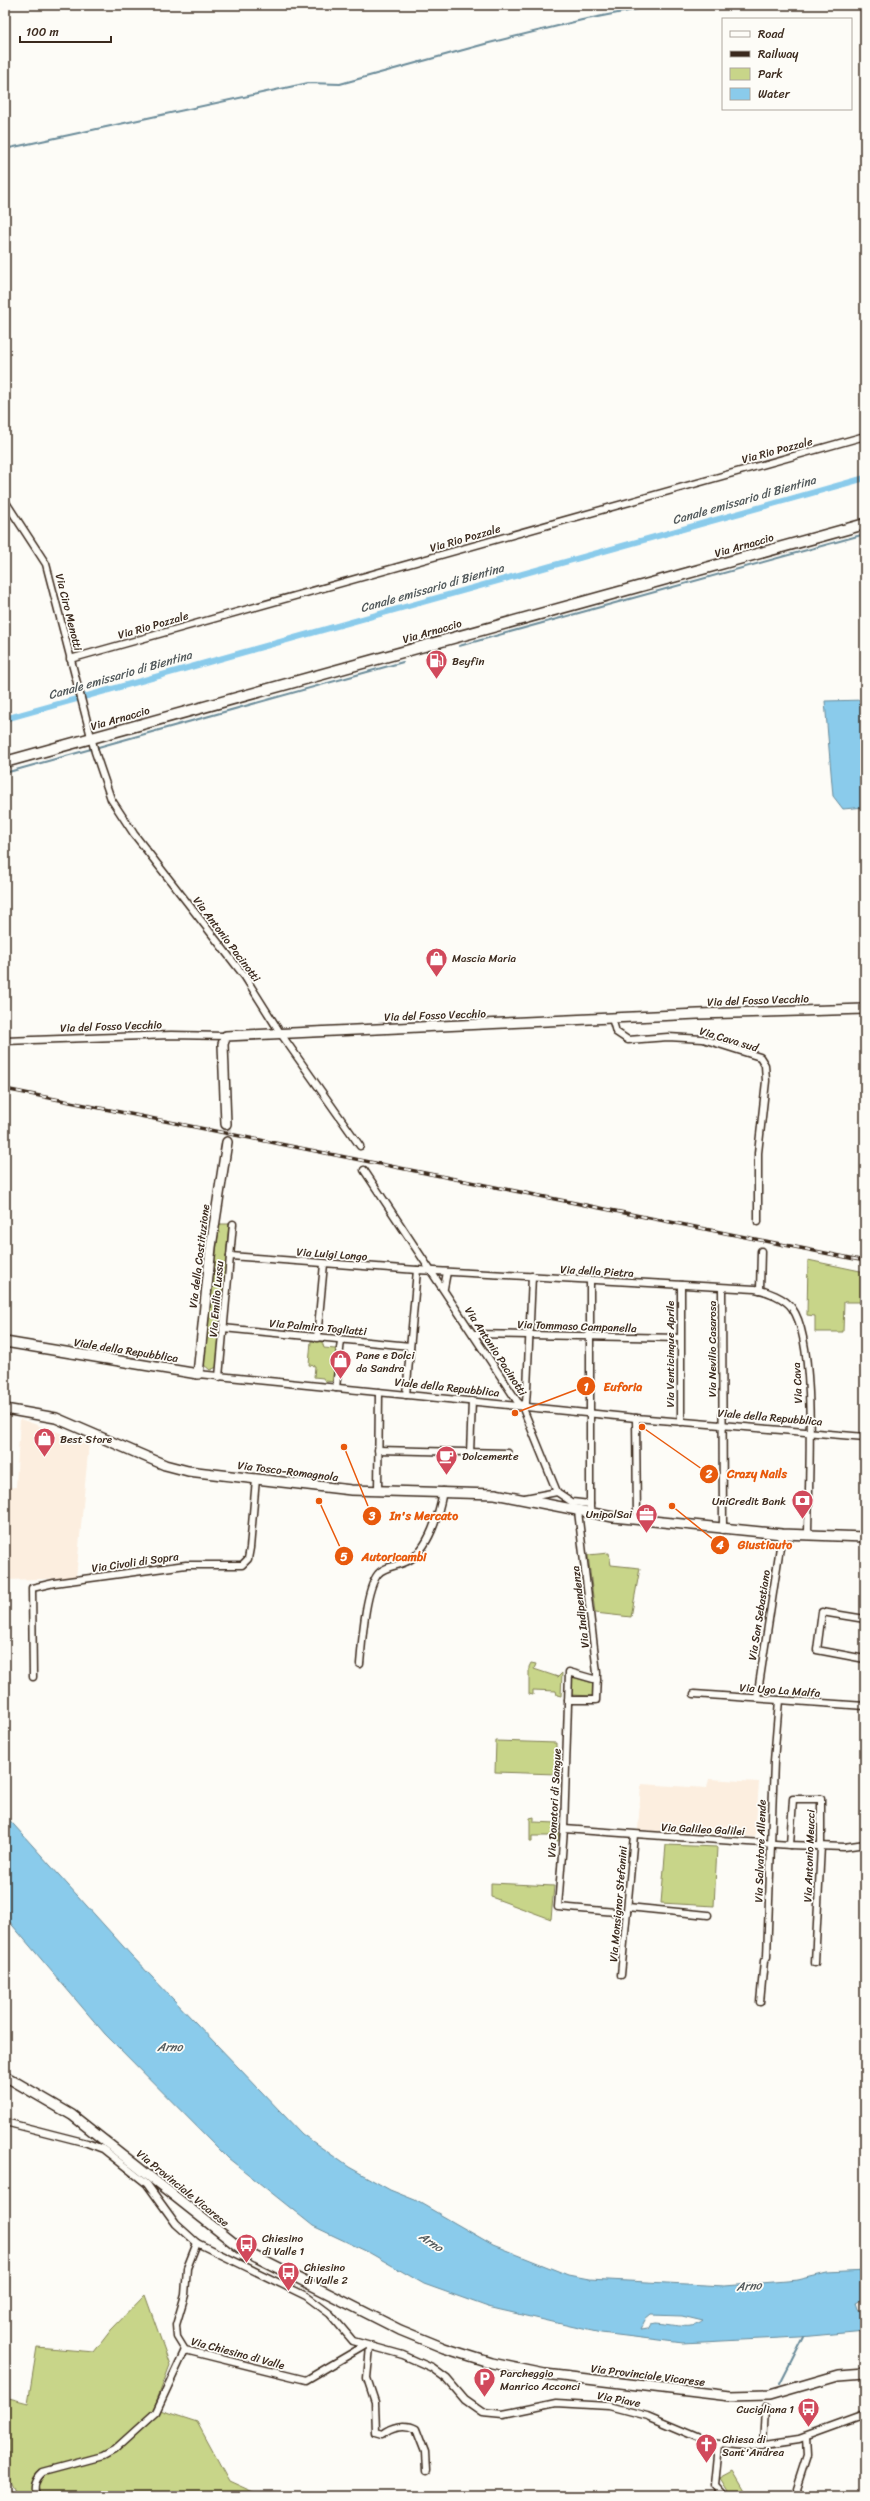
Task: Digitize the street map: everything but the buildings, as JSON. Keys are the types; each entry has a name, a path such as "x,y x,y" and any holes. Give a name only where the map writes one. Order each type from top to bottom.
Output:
{"main road":[{"name":"Via Arnaccio","path":"5,762 93,745 865,524"},
{"name":"Via del Fosso Vecchio","path":"226,1036 612,1018 865,1009"},
{"path":"226,1036 223,1044 226,1124"},
{"name":"Via della Costituzione","path":"198,1374 211,1248 227,1142"},
{"name":"Viale della Repubblica","path":"5,1342 198,1374"},
{"name":"Via Tosco-Romagnola","path":"5,1409 56,1418 171,1467 256,1479 378,1491 443,1491 495,1494 522,1498 578,1511 590,1509 637,1520 723,1530 865,1537"},
{"name":"Via Provinciale Vicarese","path":"5,2076 78,2119 211,2227 244,2251 400,2330 444,2348 492,2363 545,2374 730,2396 770,2395 839,2375 865,2373"}],"street":[{"name":"Via Rio Pozzale","path":"70,659 865,436"},
{"name":"Via Ciro Menotti","path":"5,501 46,564 93,745"},
{"name":"Via Antonio Pacinotti","path":"93,745 108,793 120,814 245,977 281,1034 360,1146"},
{"name":"Via Cava sud","path":"612,1018 616,1032 628,1040 668,1037 703,1039 754,1055 763,1062 766,1081 758,1153 758,1222"},
{"name":"Via del Fosso Vecchio","path":"5,1041 171,1035 226,1036"},
{"name":"Via Antonio Pacinotti","path":"364,1170 444,1288 517,1401 522,1406 557,1492"},
{"name":"Via Emilio Lussu","path":"219,1377 233,1224"},
{"path":"760,1290 761,1251"},
{"name":"Via Luigi Longo","path":"230,1256 432,1271"},
{"path":"317,1338 324,1264"},
{"path":"406,1395 417,1270"},
{"name":"Via della Pietra","path":"432,1271 760,1290"},
{"path":"444,1288 447,1272"},
{"path":"522,1406 526,1402 531,1334 532,1276"},
{"path":"522,1498 557,1492 572,1502 590,1509 590,1280"},
{"name":"Via Venticinque Aprile","path":"681,1285 681,1422"},
{"name":"Via Nevilio Casarosa","path":"722,1288 723,1530"},
{"name":"Via Cava","path":"760,1290 786,1302 796,1315 808,1368 808,1535"},
{"name":"Via Palmiro Togliatti","path":"223,1328 410,1346"},
{"name":"Via Tommaso Campanella","path":"473,1334 531,1334 589,1338 680,1338"},
{"path":"336,1388 341,1340"},
{"name":"Viale della Repubblica","path":"198,1374 636,1418 865,1437"},
{"path":"378,1491 379,1392"},
{"path":"470,1453 472,1401"},
{"path":"636,1418 637,1520"},
{"path":"378,1450 508,1453"},
{"name":"Via Civoli di Sopra","path":"33,1678 32,1588 54,1583 186,1566 242,1565 248,1559 250,1548 256,1479"},
{"path":"360,1664 363,1627 376,1576 381,1571 409,1560 418,1552 436,1520 443,1491"},
{"name":"Via Indipendenza","path":"568,1700 596,1700 597,1680 578,1511"},
{"name":"Via San Sebastiano","path":"757,1698 782,1534"},
{"path":"865,1619 822,1612 817,1650 865,1659"},
{"name":"Via Donatori di Sangue","path":"597,1680 569,1672 564,1829 559,1907 627,1910"},
{"name":"Via Ugo La Malfa","path":"694,1694 865,1706"},
{"name":"Via Salvatore Allende","path":"760,2002 764,1962 767,1957 770,1844 779,1700"},
{"name":"Via Antonio Meucci","path":"790,1845 793,1799 821,1800 821,1846 815,1963"},
{"name":"Via Galileo Galilei","path":"564,1829 790,1845 844,1847 865,1844"},
{"name":"Via Monsignor Stefanini","path":"621,1975 634,1835"},
{"path":"627,1910 708,1915"},
{"name":"Via Piave","path":"5,2122 88,2143 103,2149 147,2184 176,2224 196,2243 306,2296 330,2314 349,2338 367,2346 386,2350 421,2362 442,2375 465,2400 482,2412 503,2414 556,2403 609,2406 647,2416 719,2445 746,2447 806,2437 865,2415"},
{"name":"Via Chiesino di Valle","path":"196,2243 187,2268 185,2295 176,2325 177,2337 185,2350 306,2380 367,2346"},
{"path":"367,2346 367,2378 375,2402 376,2432 383,2434 390,2429 403,2426 416,2429 425,2452 426,2471"},
{"path":"36,2496 34,2487 37,2477 43,2472 103,2456 114,2450 156,2412 185,2350"},
{"path":"763,2445 765,2408"},
{"path":"798,2496 796,2489 797,2482 807,2455 806,2437"},
{"path":"719,2445 715,2485 725,2496"}],"shaded area":[{"path":"20,1419 89,1443 76,1578 5,1580 5,1488 16,1487"},
{"path":"709,1779 759,1782 755,1837 638,1830 641,1784 707,1788"}],"green space":[{"path":"219,1224 229,1224 217,1367 210,1370 204,1365"},
{"path":"808,1260 865,1272 865,1302 844,1302 843,1332 815,1332 815,1316 807,1315"},
{"path":"311,1341 322,1342 324,1348 335,1349 339,1346 335,1382 325,1381 323,1378 314,1377 315,1366 309,1365"},
{"path":"609,1553 611,1565 640,1568 631,1617 595,1613 588,1555"},
{"path":"531,1663 536,1664 534,1669 558,1677 562,1673 561,1696 557,1695 556,1691 533,1690 533,1695 529,1694 529,1667"},
{"path":"572,1677 593,1683 593,1696 571,1695"},
{"path":"496,1741 556,1743 556,1774 495,1772"},
{"path":"534,1817 534,1822 556,1823 557,1817 560,1818 558,1841 556,1841 556,1836 532,1836 532,1841 530,1841 530,1818"},
{"path":"666,1845 717,1847 714,1906 661,1903"},
{"path":"491,1883 554,1886 551,1919 491,1897"},
{"path":"145,2295 170,2365 154,2408 197,2422 229,2481 262,2496 17,2496 9,2478 8,2431 5,2431 5,2397 28,2403 37,2347 94,2352 111,2330"},
{"path":"733,2471 746,2493 741,2496 731,2496 720,2478"}],"water":[{"path":"865,700 865,807 843,809 833,796 825,701"},
{"name":"Arno","path":"5,1815 131,1955 302,2134 349,2167 390,2190 415,2200 493,2245 568,2275 589,2279 725,2286 798,2280 827,2273 865,2271 865,2309 861,2300 856,2303 858,2310 865,2314 865,2331 800,2337 683,2343 601,2333 570,2326 488,2307 424,2284 370,2253 313,2226 228,2158 105,2034 5,1916","holes":["651,2315 682,2316 703,2321 693,2326 656,2323 651,2324 648,2329 640,2330 645,2320"]}],"waterway":[{"path":"5,149 308,83 340,84 485,44 582,20 659,5"},
{"name":"Canale emissario di Bientina","path":"5,719 865,478"},
{"path":"459,646 865,534"},
{"path":"5,773 403,662"},
{"path":"780,2384 804,2337"}],"tunnel":[{"path":"226,1124 227,1142"}],"railway":[{"path":"5,1089 865,1261"}],"place":[{"name":"Beyfin","path":"436,680"},
{"name":"Mascia Maria","path":"437,978"},
{"name":"Pane e Dolci da Sandra","path":"340,1380"},
{"name":"Euforia","path":"515,1413"},
{"name":"Crazy Nails","path":"642,1427"},
{"name":"In's Mercato","path":"344,1447"},
{"name":"Best Store","path":"45,1458"},
{"name":"Dolcemente","path":"447,1476"},
{"name":"Autoricambi","path":"319,1501"},
{"name":"Giustiauto","path":"672,1506"},
{"name":"UniCredit Bank","path":"802,1520"},
{"name":"UnipolSai","path":"647,1534"},
{"name":"Chiesino di Valle 1","path":"246,2264"},
{"name":"Chiesino di Valle 2","path":"288,2292"},
{"name":"Parcheggio Manrico Acconci","path":"485,2398"},
{"name":"Cucigliana 1","path":"809,2428"},
{"name":"Chiesa di Sant'Andrea","path":"707,2464"}]}
